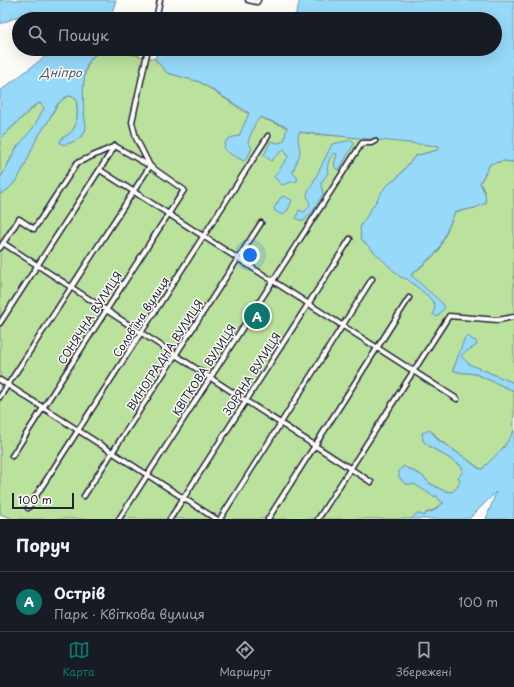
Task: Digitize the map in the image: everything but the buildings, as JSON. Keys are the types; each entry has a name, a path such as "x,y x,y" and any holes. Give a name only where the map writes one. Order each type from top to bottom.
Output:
{"street":[{"path":"157,12 160,0"},
{"path":"248,0 257,2 258,0"},
{"path":"146,56 132,122 136,138 150,166"},
{"name":"Соловʼїна вулиця","path":"28,508 268,136"},
{"name":"КВІТКОВА ВУЛИЦЯ","path":"119,519 362,143 371,143 375,140"},
{"path":"115,146 150,166"},
{"path":"0,323 115,146"},
{"path":"0,248 19,219 34,229 77,163 115,146"},
{"path":"0,397 150,166"},
{"name":"СОНЯЧНА ВУЛИЦЯ","path":"12,456 184,190 150,166"},
{"path":"100,170 458,399"},
{"name":"ВИНОГРАДНА ВУЛИЦЯ","path":"84,496 261,223"},
{"name":"ЗОРЯНА ВУЛИЦЯ","path":"170,519 350,239"},
{"path":"3,243 371,482"},
{"path":"220,519 372,279"},
{"path":"268,519 409,298"},
{"path":"318,519 449,316 498,320 514,317"},
{"path":"0,380 216,519"}],"green space":[{"path":"94,56 140,56 155,59 167,73 200,82 245,112 299,132 404,141 439,146 440,148 437,150 415,156 397,178 385,187 407,279 438,252 455,212 475,208 485,193 480,183 490,164 503,161 514,162 514,383 469,364 459,354 453,370 478,375 514,391 514,431 513,435 497,455 482,469 438,439 433,432 429,446 460,465 463,469 459,477 460,480 458,486 452,492 444,491 429,483 423,476 411,469 399,477 405,484 414,483 433,496 437,496 445,503 426,513 424,516 417,514 411,519 14,519 0,514 0,194 7,190 18,177 37,138 63,99 71,96 76,99 77,118 75,127 69,134 62,138 60,143 79,138 85,132 83,90 85,73 91,59"},
{"path":"38,103 44,106 41,117 20,144 0,178 0,139"}],"water":[{"path":"0,0 116,0 112,12 12,12 12,19 0,24"},
{"path":"300,0 514,0 514,162 503,161 490,164 480,183 485,193 486,203 475,208 455,212 438,251 411,275 445,307 437,317 433,314 435,306 434,303 428,296 407,279 400,277 361,239 360,227 385,187 397,178 415,156 437,150 440,148 439,146 299,132 298,140 300,154 293,173 298,178 296,182 282,185 274,177 288,157 284,149 271,161 264,155 271,141 278,143 284,141 287,127 260,117 255,124 248,142 252,148 248,157 244,161 230,154 224,149 225,143 231,138 239,136 249,113 200,82 167,73 155,59 156,56 502,56 502,12 296,12"},
{"name":"Дніпро","path":"46,56 94,56 89,61 85,72 83,100 86,127 81,137 63,145 60,142 62,138 69,134 75,127 77,118 76,99 71,96 67,97 56,106 37,138 27,162 18,178 7,190 0,194 0,178 17,147 33,128 44,108 40,103 35,105 0,139 0,91"},
{"path":"352,140 354,144 339,170 336,169 334,165 337,154 334,153 329,160 328,173 321,183 323,194 313,211 304,221 296,218 299,210 304,212 308,208 308,191 332,144"},
{"path":"283,196 292,200 288,210 282,215 275,211 274,208"},
{"path":"468,336 476,341 477,345 461,356 469,364 514,383 514,391 478,375 453,370 465,337"},
{"path":"430,430 438,440 478,468 482,469 504,447 514,431 514,519 486,519 496,492 469,519 411,519 416,514 424,516 444,503 440,501 437,496 433,496 414,484 405,484 399,477 399,471 403,466 423,476 429,483 444,491 452,492 458,486 460,480 458,477 462,473 463,469 460,465 423,441 422,433"}],"place":[{"name":"Острів","path":"257,316"}]}
